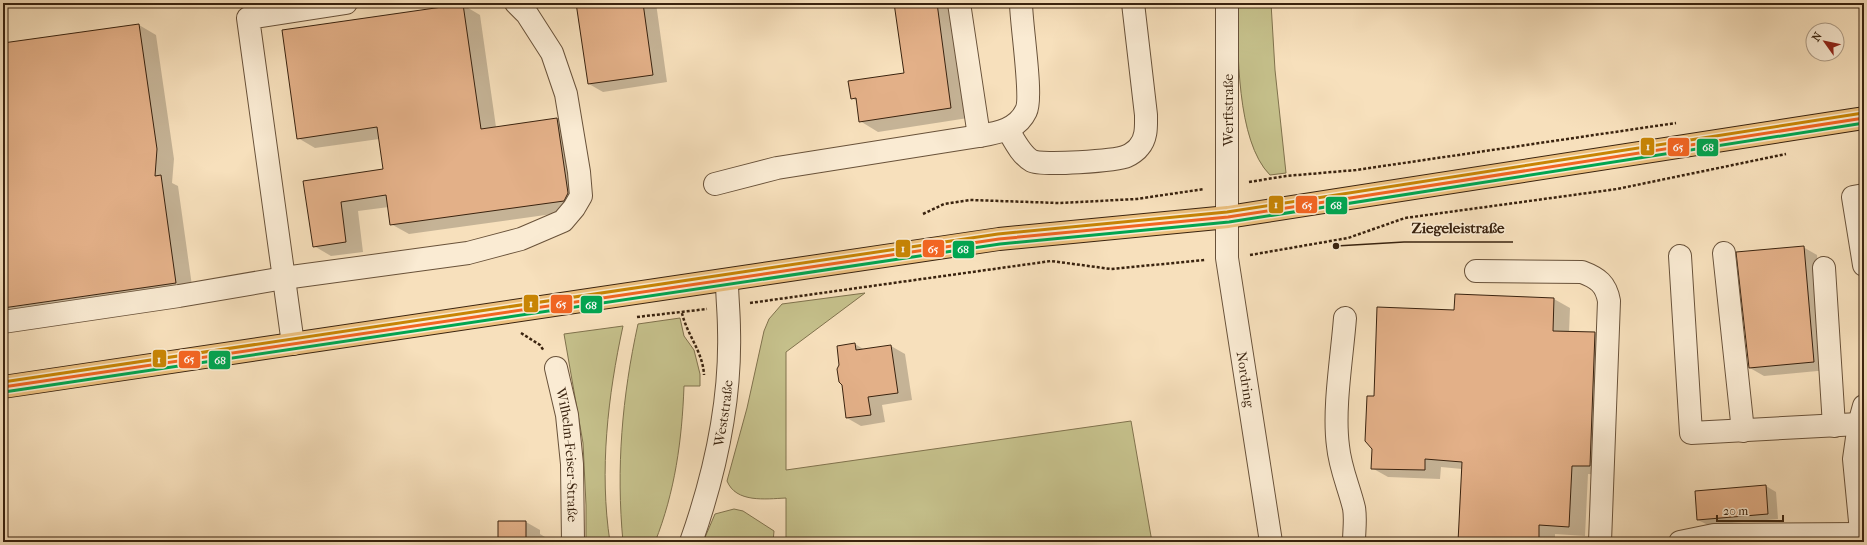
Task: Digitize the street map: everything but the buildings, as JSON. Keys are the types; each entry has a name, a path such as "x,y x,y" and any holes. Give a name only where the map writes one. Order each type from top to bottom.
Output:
{"main road":[{"path":"3,387 999,240 1228,217 1864,118"}],"street":[{"path":"293,344 248,18 346,3"},
{"path":"3,322 179,296 284,278 468,253 521,239 563,221 574,208 581,196 566,94 552,53 527,14 516,3"},
{"path":"959,3 979,136"},
{"path":"715,184 777,168 979,136 1008,130 1021,119 1027,110 1026,59 1021,3"},
{"path":"1008,130 1021,150 1033,162 1049,164 1112,160 1127,156 1140,147 1146,132 1146,115 1133,3"},
{"name":"Werftstraße","path":"1228,3 1228,217"},
{"path":"1864,195 1852,196 1864,265"},
{"name":"Nordring","path":"1228,217 1227,258 1271,542"},
{"path":"1724,253 1743,431"},
{"path":"1680,256 1691,433 1834,426 1862,415"},
{"path":"1824,268 1834,426"},
{"path":"1476,270 1582,272 1594,277 1607,290 1609,301 1600,542"},
{"name":"Weststraße","path":"691,542 714,469 721,433 729,349 727,281"},
{"path":"1345,318 1338,404 1338,444 1341,465 1349,488 1354,511 1354,542"},
{"name":"Wilhelm-Feiser-Straße","path":"556,368 568,429 572,464 573,542"},
{"path":"1680,542 1714,535 1862,538 1854,459 1862,415"}],"path":[{"path":"924,214 944,204 970,200 1060,203 1137,199 1286,176 1356,170 1680,122"},
{"path":"634,317 682,313 1051,262 1111,269 1227,258 1348,238 1406,218 1617,189 1792,154"},
{"path":"682,313 703,364 704,380"},
{"path":"513,334 528,332"},
{"path":"521,333 540,345 556,368"}],"shaded area":[{"path":"1237,3 1271,3 1275,70 1286,173 1270,175 1259,160 1251,140 1241,94"},
{"path":"865,293 786,352 786,470 1131,421 1152,542 786,542 786,498 760,499 744,496 731,488 727,481 747,408 764,331 769,319 782,304"},
{"path":"680,318 684,336 694,350 700,374 700,386 684,386 676,466 668,504 655,542 623,542 620,460 624,406 632,351 638,324"},
{"path":"623,326 609,406 605,461 605,488 610,542 586,542 583,443 564,334"},
{"path":"734,509 743,511 774,531 773,542 703,542 715,514"}],"transit line":[{"name":"1","path":"3,382 998,234 1227,212 1863,113"},
{"name":"65","path":"3,387 999,239 1228,217 1864,118"},
{"name":"68","path":"4,392 1000,244 1229,222 1864,123"}],"place":[{"name":"Ziegeleistraße","path":"1336,246"}]}
